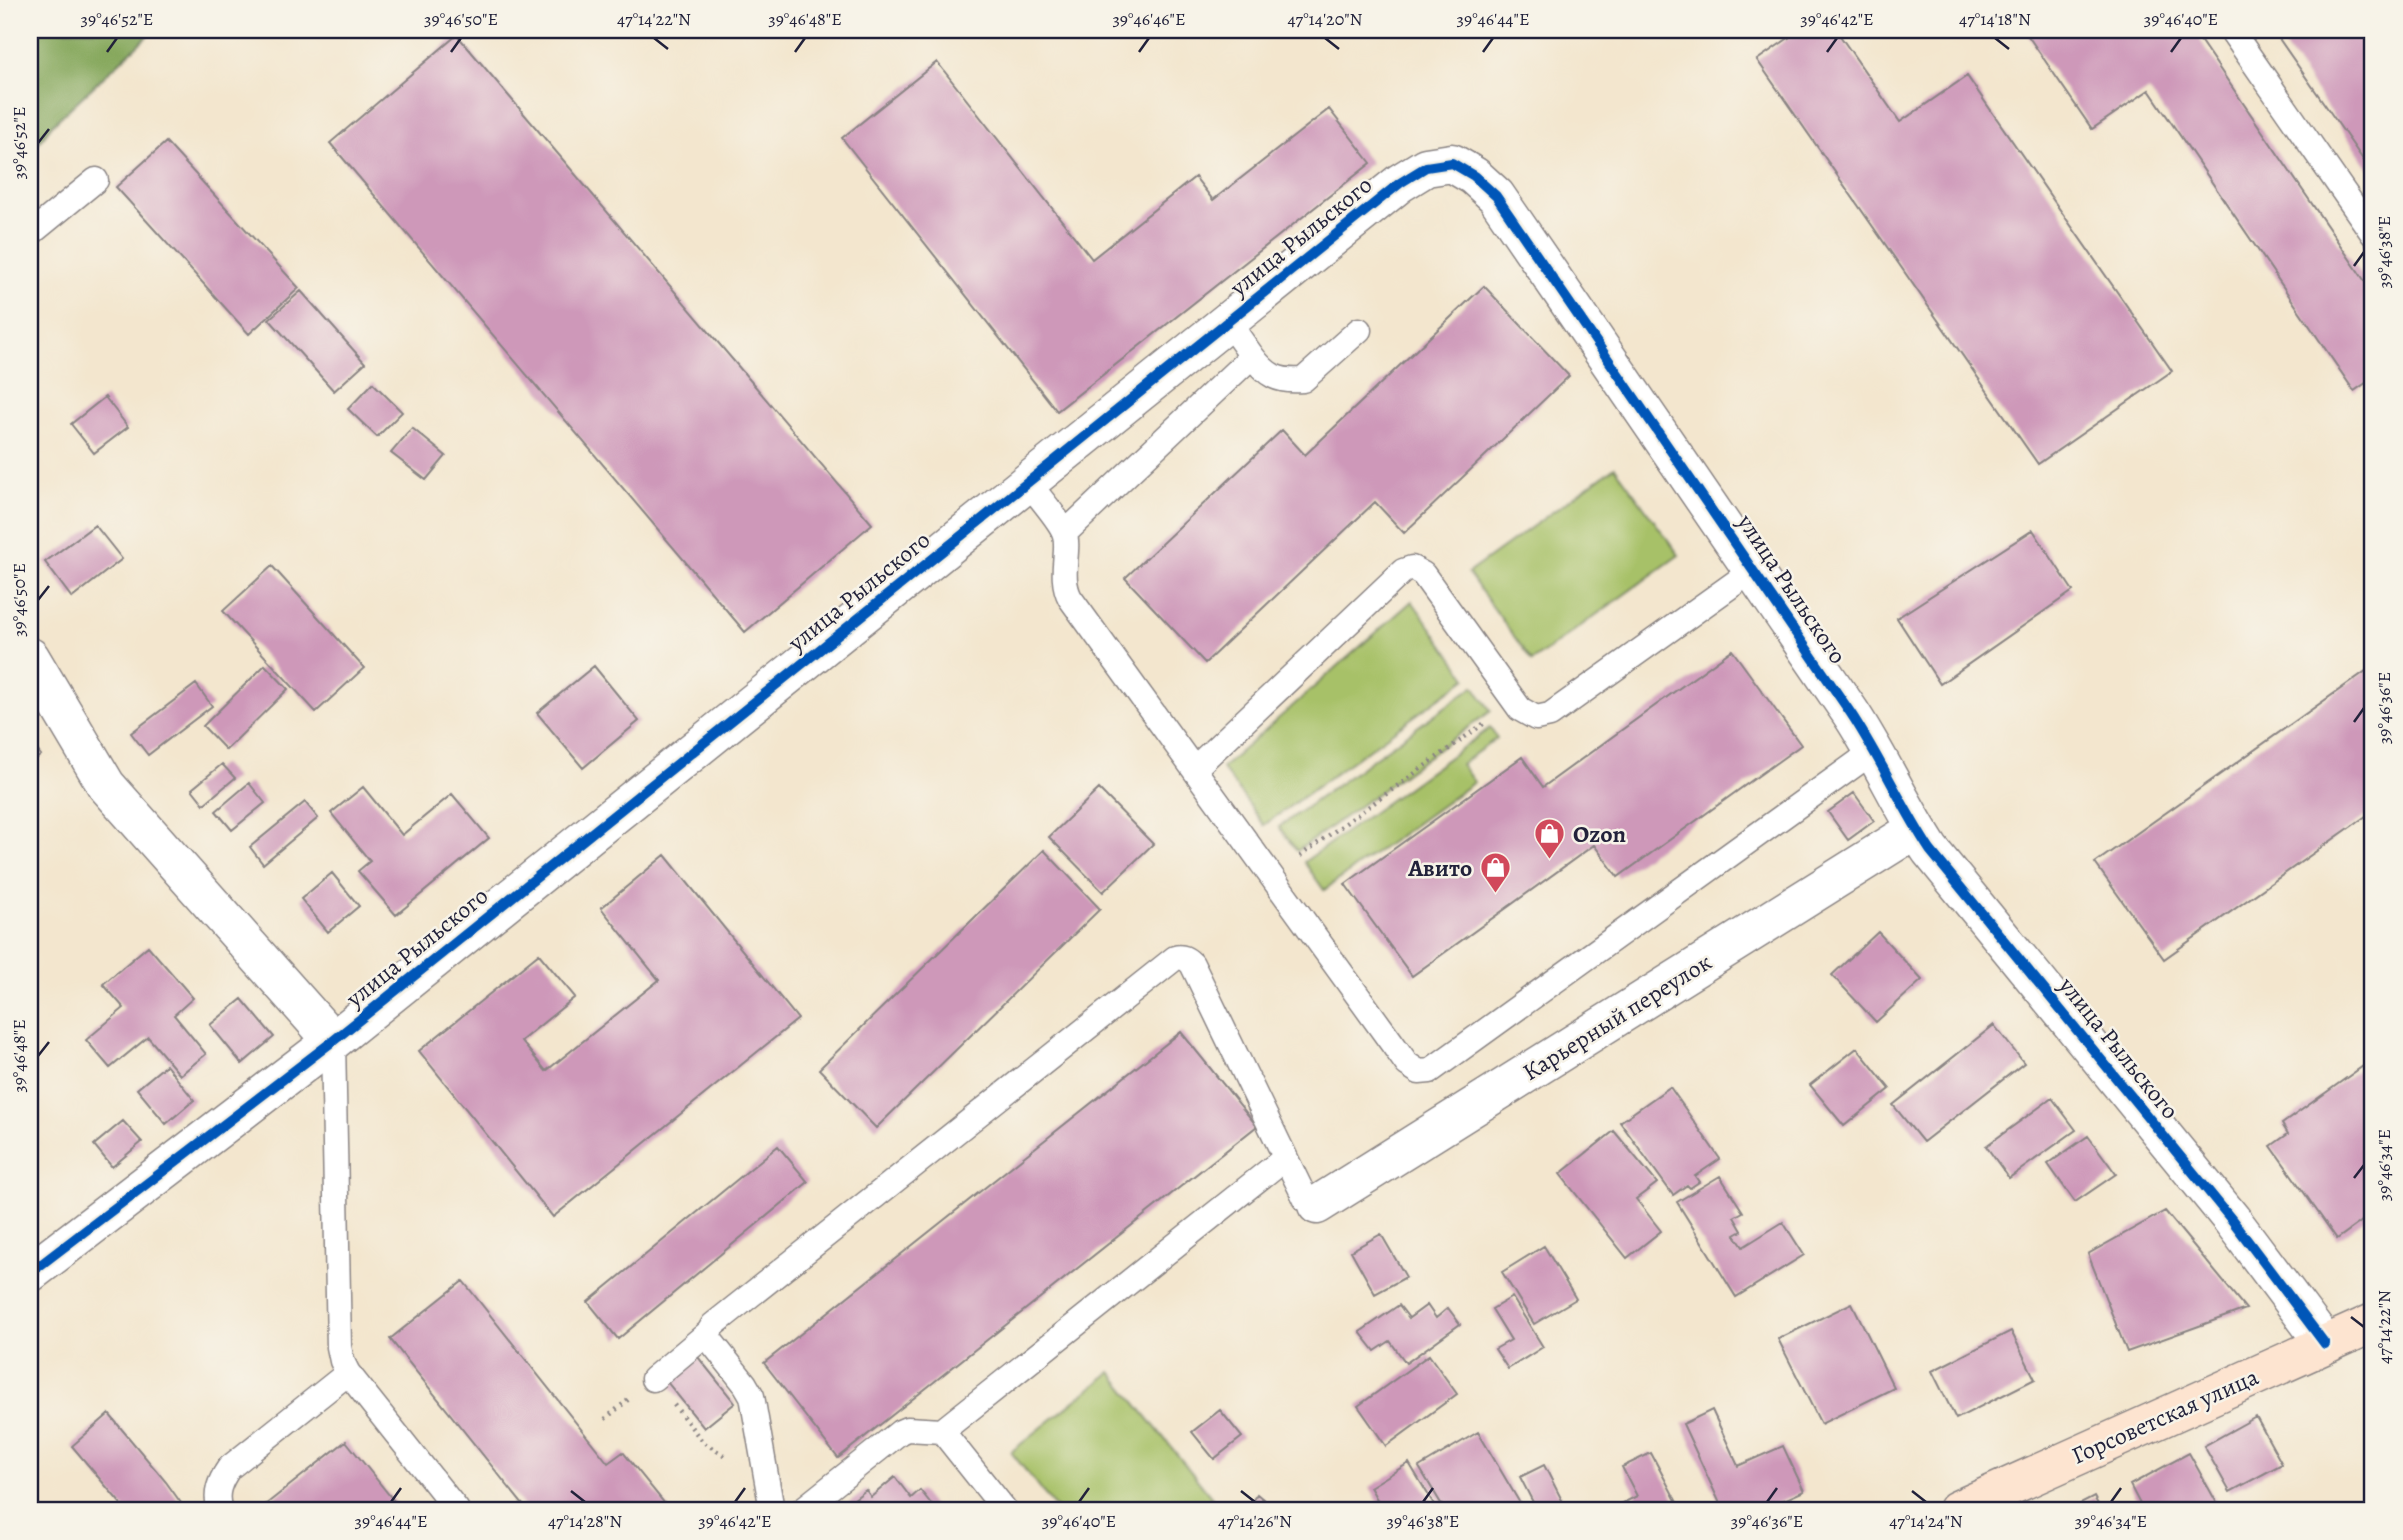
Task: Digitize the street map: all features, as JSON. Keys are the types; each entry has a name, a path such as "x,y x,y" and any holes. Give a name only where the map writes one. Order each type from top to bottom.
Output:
{"street":[{"name":"улица Рыльского","path":"30,1273 333,1041 1400,183 1426,167 1452,163 1474,176 1496,196 1875,750 1930,850 2232,1220 2325,1344"},
{"path":"30,657 106,785 333,1041"},
{"name":"Карьерный переулок","path":"1317,1205 1916,828"},
{"name":"Горсоветская улица","path":"1957,1510 2373,1323"}],"lane":[{"path":"2231,30 2373,234"},
{"path":"30,234 96,180"},
{"path":"1228,322 1270,377 1279,380 1303,380 1359,330"},
{"path":"1065,533 1252,356"},
{"path":"1028,482 1065,533 1064,579 1070,598 1407,1064 1419,1072 1430,1071 1875,750"},
{"path":"1194,769 1403,571 1412,568 1423,574 1520,709 1536,718 1550,715 1753,570"},
{"path":"653,1379 734,1308 1180,956 1187,958 1192,964 1306,1200 1317,1205"},
{"path":"333,1041 341,1360 348,1373 457,1510"},
{"path":"802,1510 907,1429 942,1431 1285,1158"},
{"path":"709,1332 710,1340 746,1384 752,1396 772,1510"},
{"path":"220,1510 218,1490 229,1468 348,1373"},
{"path":"942,1431 1005,1510"}],"path":[{"path":"1272,877 1516,702"},
{"path":"605,1419 653,1379 703,1442 766,1481"}],"green space":[{"path":"30,30 154,30 53,124 30,154"},
{"path":"1615,467 1679,555 1532,661 1468,573"},
{"path":"1412,601 1467,678 1264,825 1222,768"},
{"path":"1474,686 1491,711 1297,851 1279,827"},
{"path":"1490,728 1497,738 1461,764 1474,782 1324,890 1304,862"},
{"path":"1111,1372 1212,1498 1204,1510 1057,1510 1011,1452"}],"building":[{"path":"1800,30 1836,30 1900,122 1967,76 2172,371 2038,464 1757,60"},
{"path":"2024,30 2193,30 2373,293 2373,378 2354,391 2149,90 2092,129"},
{"path":"2273,30 2373,30 2373,174 2328,109"},
{"path":"457,35 872,524 745,632 330,143"},
{"path":"937,62 1092,259 1195,177 1213,200 1329,109 1371,163 1057,411 842,138"},
{"path":"166,142 299,288 249,334 116,187"},
{"path":"1484,286 1569,376 1404,533 1375,502 1205,663 1125,578 1282,430 1305,455"},
{"path":"301,291 365,363 334,391 269,319"},
{"path":"373,383 402,412 377,437 348,409"},
{"path":"105,397 128,427 94,453 71,424"},
{"path":"412,428 446,456 426,480 391,453"},
{"path":"95,525 122,559 72,598 45,562"},
{"path":"2033,530 2073,591 1940,684 1897,618"},
{"path":"272,566 364,668 316,712 223,611"},
{"path":"1732,650 1801,745 1618,877 1594,845 1412,976 1345,884 1522,757 1543,787"},
{"path":"265,665 288,689 226,750 203,726"},
{"path":"594,666 639,721 583,768 537,713"},
{"path":"2373,666 2373,811 2164,959 2095,863"},
{"path":"196,684 212,706 148,755 131,733"},
{"path":"30,741 41,755 30,764"},
{"path":"222,764 235,778 204,804 192,789"},
{"path":"249,783 265,803 232,830 216,811"},
{"path":"363,787 402,835 452,794 489,838 396,915 358,871 370,861 331,813"},
{"path":"1099,789 1153,844 1103,892 1049,837"},
{"path":"1854,793 1874,821 1848,840 1828,812"},
{"path":"305,802 318,818 263,864 250,847"},
{"path":"1044,850 1100,909 876,1128 819,1069"},
{"path":"665,855 798,1019 553,1217 419,1051 539,954 575,997 521,1041 546,1071 659,980 601,908"},
{"path":"332,873 359,906 328,932 301,899"},
{"path":"1878,932 1922,980 1876,1022 1832,975"},
{"path":"148,946 193,998 174,1015 206,1054 180,1075 148,1037 110,1068 86,1040 124,1008 103,984"},
{"path":"242,999 274,1037 242,1064 210,1025"},
{"path":"1994,1025 2024,1063 1923,1142 1893,1105"},
{"path":"1181,1032 1257,1126 838,1458 764,1363"},
{"path":"1857,1048 1890,1089 1844,1126 1810,1085"},
{"path":"2373,1059 2373,1213 2337,1239 2271,1146 2288,1134 2282,1124"},
{"path":"166,1065 194,1100 166,1124 137,1089"},
{"path":"1670,1087 1720,1159 1695,1176 1699,1182 1690,1188 1687,1185 1673,1195 1620,1122"},
{"path":"2052,1098 2076,1130 2009,1178 1986,1146"},
{"path":"123,1121 142,1142 112,1167 94,1145"},
{"path":"1614,1131 1657,1183 1636,1199 1661,1231 1627,1258 1560,1174"},
{"path":"2088,1136 2116,1174 2075,1202 2048,1164"},
{"path":"778,1146 808,1182 618,1339 588,1302"},
{"path":"1720,1176 1743,1212 1734,1217 1742,1231 1735,1235 1743,1247 1783,1222 1804,1255 1736,1297 1677,1202"},
{"path":"2165,1211 2246,1309 2127,1352 2088,1254"},
{"path":"1381,1234 1406,1277 1375,1294 1351,1251"},
{"path":"1544,1246 1576,1299 1534,1324 1502,1272"},
{"path":"463,1281 608,1463 623,1452 670,1510 527,1510 390,1339"},
{"path":"1512,1297 1543,1347 1508,1369 1495,1349 1511,1340 1492,1309"},
{"path":"1852,1303 1894,1388 1821,1424 1778,1339"},
{"path":"1399,1305 1409,1318 1427,1305 1436,1318 1448,1308 1460,1324 1406,1363 1390,1341 1375,1351 1360,1332"},
{"path":"2011,1331 2035,1379 1956,1419 1932,1371"},
{"path":"1429,1355 1457,1394 1386,1446 1358,1406"},
{"path":"698,1357 735,1403 704,1428 667,1382"},
{"path":"1220,1410 1242,1437 1214,1459 1192,1432"},
{"path":"1712,1410 1738,1466 1783,1446 1804,1491 1762,1510 1723,1510 1683,1424"},
{"path":"109,1414 186,1510 126,1510 72,1446"},
{"path":"2256,1417 2282,1464 2230,1492 2204,1446"},
{"path":"1478,1432 1524,1510 1445,1510 1419,1467"},
{"path":"346,1441 401,1510 270,1510 265,1505"},
{"path":"1651,1453 1681,1510 1609,1510 1637,1496 1622,1467"},
{"path":"2189,1453 2218,1505 2208,1510 2143,1510 2130,1485"},
{"path":"1409,1463 1435,1506 1429,1510 1383,1510 1370,1487"},
{"path":"1544,1465 1567,1510 1537,1510 1520,1477"},
{"path":"895,1477 911,1498 920,1490 936,1510 840,1510 866,1490 871,1497"},
{"path":"1257,1494 1276,1510 1246,1510"},
{"path":"2094,1497 2101,1510 2069,1510"}],"cycle path":[{"path":"30,1273 333,1041 1400,183 1426,167 1452,163 1474,176 1496,196 1850,712 1930,850 2232,1220 2325,1344"}],"place":[{"name":"Ozon","path":"1550,861"},
{"name":"Авито","path":"1495,895"}]}
